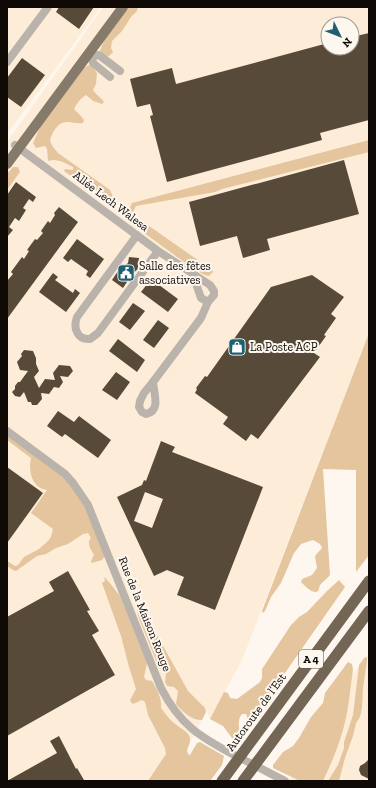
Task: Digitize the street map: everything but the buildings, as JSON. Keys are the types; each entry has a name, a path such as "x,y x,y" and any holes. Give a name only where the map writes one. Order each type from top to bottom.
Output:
{"highway":[{"name":"Autoroute de l’Est","path":"224,778 369,581"},
{"name":"A 4","path":"243,781 369,611"}],"main road":[{"path":"88,53 114,7"},
{"path":"7,156 17,146 122,7"},
{"path":"7,164 17,146"}],"street":[{"path":"7,62 48,7"},
{"path":"88,53 99,55 120,71"},
{"path":"88,53 93,63 110,77"},
{"name":"Allée Lech Walesa","path":"17,146 158,251 199,278 214,291 214,295 208,302 201,318 154,382"},
{"path":"137,235 77,317 75,326 78,335 81,338 90,339 98,333 158,251"},
{"path":"193,275 201,298 208,302"},
{"name":"Rue de la Maison Rouge","path":"7,431 65,474 73,482 88,505 161,688 176,714 196,733 210,742 285,781"}],"shaded area":[{"path":"7,7 101,7 7,134"},
{"path":"103,7 369,7 369,333 242,660 210,719 207,710 184,754 167,781 7,781 7,142"},
{"path":"129,7 138,7 137,11 122,31 112,41 111,48 113,52 107,56 100,51 102,45 112,28"},
{"path":"91,65 97,73 96,84 93,90 104,102 102,104 93,101 86,95 79,101 74,109 84,120 83,123 63,122 54,131 50,141 58,153 110,190 113,197 112,198 100,192 90,190 64,171 65,169 73,170 73,167 58,161 48,161 47,149 45,146 36,148 33,143 41,125 83,69"},
{"path":"369,140 369,152 215,192 136,206 132,214 212,270 213,272 209,276 195,270 125,219 132,203"},
{"path":"13,167 18,167 20,172 7,190 7,174"},
{"path":"369,333 369,555 356,572 356,470 323,469 330,575 320,585 318,591 316,592 309,589 301,582 302,579 312,575 317,568 315,556 322,548 320,544 313,540 301,544 294,553 281,583 271,597 263,613 262,611"},
{"path":"7,435 50,466 77,494 87,511 105,556 102,560 92,563 91,561 94,555 89,542 91,538 88,533 83,534 68,544 56,548 46,554 37,556 16,571 7,566 7,561 15,566 18,565 24,557 39,549 51,537 53,529 31,513 47,490 38,486 32,478 30,468 31,458 7,440"},
{"path":"104,577 120,596 147,663 144,677 146,680 152,681 156,687 160,697 161,708 170,720 185,731 190,737 187,750 188,754 190,755 197,743 200,742 224,756 222,765 210,781 148,781 166,754 165,748 148,715 145,702 142,700 133,704 130,700 136,689 121,636 102,583 105,581"},
{"path":"339,580 345,587 252,720 248,719 246,714 242,714 240,716 240,734 236,739 232,738 223,726 210,719 224,692 228,693 230,698 237,699 260,682 262,678 262,669 291,625 307,612"},
{"path":"139,607 146,615 188,691 205,708 206,712 202,720 194,719 184,713 176,704 178,691 174,687 167,686 165,682 166,674 159,668 138,616 137,608"},
{"path":"369,653 369,781 289,781 297,764 295,751"},
{"path":"365,657 367,658 367,661 360,717 356,723 339,781 328,781 338,765 344,748 344,742 353,715 359,665"},
{"path":"348,662 352,664 353,670 346,717 338,745 323,781 300,781 273,768 273,765 283,752 293,746 299,738 311,717 323,703 325,693"}],"place":[{"name":"Salle des fêtes associatives","path":"126,273"},
{"name":"La Poste ACP","path":"237,347"}]}
